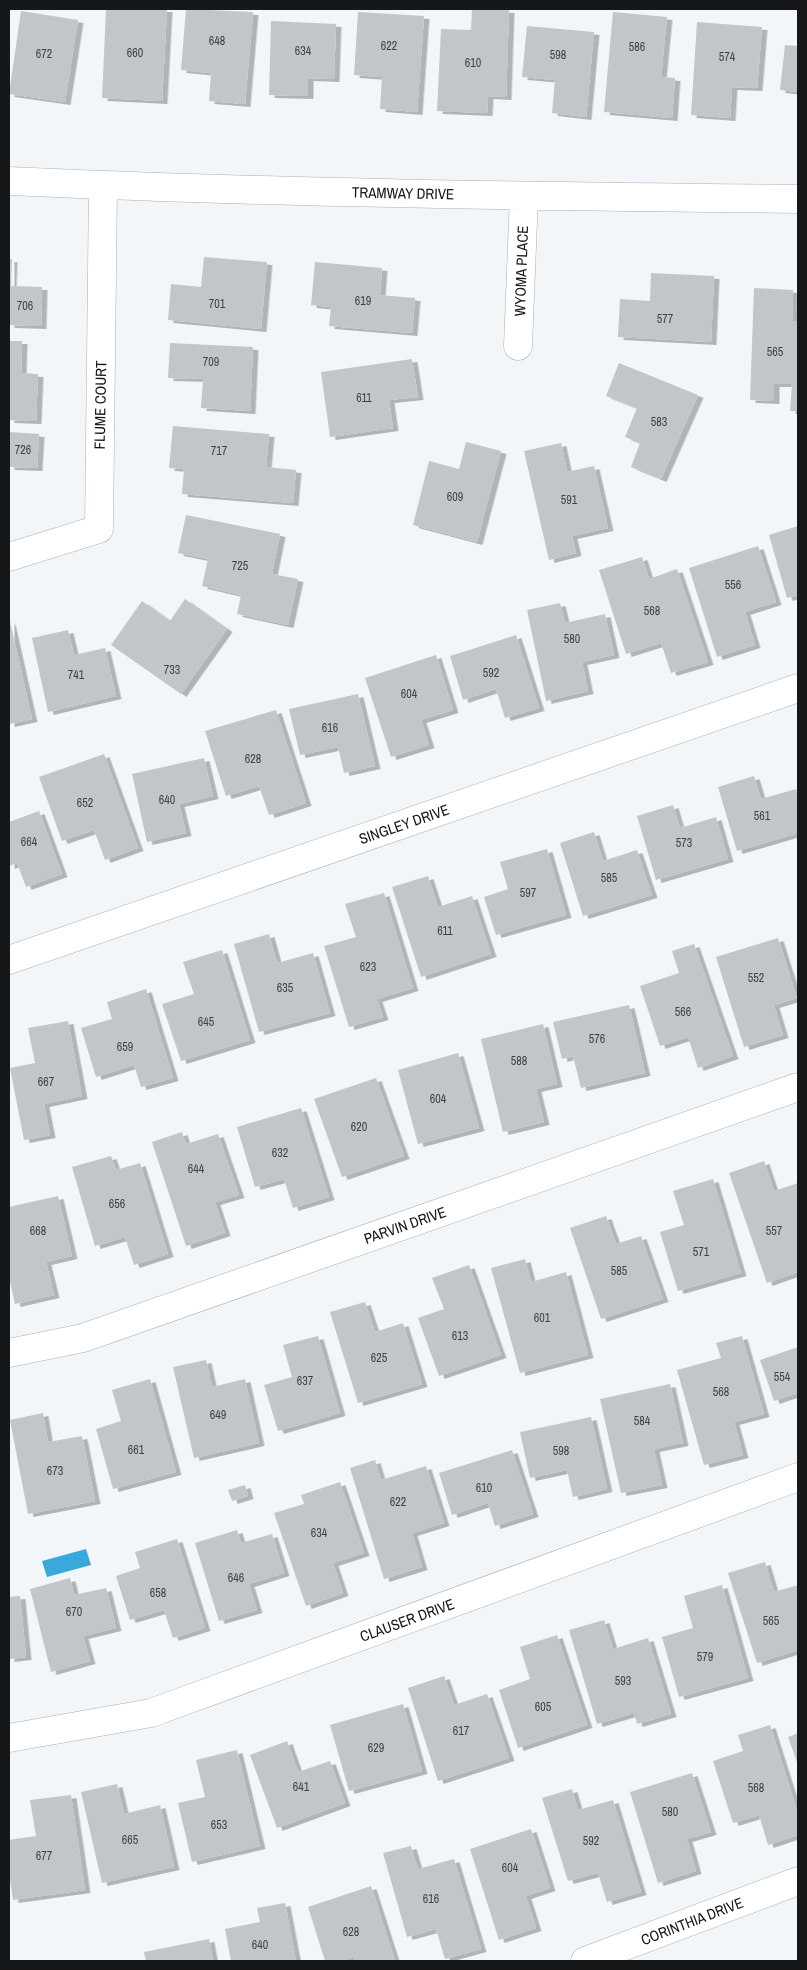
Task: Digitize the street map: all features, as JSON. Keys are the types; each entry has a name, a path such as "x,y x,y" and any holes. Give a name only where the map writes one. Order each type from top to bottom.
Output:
{"street":[{"name":"TRAMWAY DRIVE","path":"9,181 103,186 524,196 798,199"},
{"name":"FLUME COURT","path":"9,557 99,529 103,186"},
{"name":"WYOMA PLACE","path":"518,346 524,196"},
{"name":"SINGLEY DRIVE","path":"9,960 798,688"},
{"name":"PARVIN DRIVE","path":"9,1353 83,1338 798,1087"},
{"name":"CLAUSER DRIVE","path":"9,1738 152,1713 798,1477"},
{"name":"CORINTHIA DRIVE","path":"585,1961 798,1881"}],"water":[{"path":"86,1549 91,1565 47,1577 42,1561"}],"building":[{"path":"106,9 167,9 162,101 102,98"},
{"path":"186,9 253,12 245,104 209,101 211,73 181,70"},
{"path":"472,9 509,10 506,97 488,96 487,113 437,111 441,29 471,30"},
{"path":"21,11 78,20 65,102 9,94"},
{"path":"358,12 424,16 417,112 380,109 382,77 354,75"},
{"path":"613,12 667,17 661,77 675,78 672,118 604,112"},
{"path":"271,21 336,24 334,79 308,78 308,96 269,95"},
{"path":"697,22 762,27 757,88 732,87 730,118 691,115"},
{"path":"527,26 594,32 586,117 552,113 555,80 522,77"},
{"path":"785,45 798,46 798,92 780,90"},
{"path":"204,257 267,262 261,329 168,320 171,284 201,287"},
{"path":"9,259 12,259 11,286 42,287 41,326 9,325"},
{"path":"315,262 382,268 380,295 415,298 412,333 329,326 331,307 311,305"},
{"path":"651,273 714,276 711,342 618,337 620,299 650,301"},
{"path":"754,288 793,290 792,321 798,321 798,411 790,411 792,384 774,384 774,401 750,400"},
{"path":"9,341 22,341 21,373 38,374 36,421 9,420"},
{"path":"170,343 253,347 250,411 201,408 203,379 168,378"},
{"path":"412,359 418,397 389,400 393,428 330,437 321,372"},
{"path":"619,363 698,395 661,479 631,467 640,443 625,437 637,408 606,396"},
{"path":"173,426 269,434 266,467 296,470 293,503 182,494 184,469 169,468"},
{"path":"9,432 39,434 37,468 9,467"},
{"path":"466,442 501,451 477,542 413,525 429,461 459,469"},
{"path":"561,443 567,472 594,466 608,528 572,536 576,553 549,560 524,451"},
{"path":"186,515 280,534 272,574 298,579 288,625 237,614 241,595 202,586 208,559 178,553"},
{"path":"798,526 798,595 787,598 769,535"},
{"path":"758,546 776,602 745,612 755,645 717,657 689,568"},
{"path":"642,557 649,579 677,569 708,662 671,673 661,643 626,654 599,570"},
{"path":"185,599 227,629 181,694 111,645 142,601 170,621"},
{"path":"560,603 565,623 605,614 614,655 582,662 588,691 546,701 527,610"},
{"path":"9,622 32,719 9,724"},
{"path":"68,630 74,655 105,648 116,696 48,712 32,638"},
{"path":"516,635 539,708 505,718 496,689 463,700 450,656"},
{"path":"436,655 453,710 421,720 429,745 391,757 365,678"},
{"path":"358,694 375,766 344,773 338,747 300,755 289,709"},
{"path":"276,710 306,803 269,815 259,786 226,796 205,731"},
{"path":"104,754 138,848 105,860 94,830 62,841 39,777"},
{"path":"204,758 213,796 179,804 186,833 147,842 132,774"},
{"path":"754,776 761,799 796,789 798,795 798,833 737,851 718,787"},
{"path":"673,805 680,828 716,817 728,859 656,880 637,816"},
{"path":"39,811 62,874 26,887 17,863 9,866 9,822"},
{"path":"594,832 603,861 637,850 652,895 583,916 560,843"},
{"path":"547,849 566,915 496,935 484,897 508,889 500,862"},
{"path":"428,876 438,907 472,896 491,954 421,977 392,887"},
{"path":"384,893 413,988 377,999 383,1017 349,1027 324,946 356,937 345,904"},
{"path":"269,934 277,963 313,953 330,1013 259,1032 234,944"},
{"path":"778,938 797,998 774,1005 783,1035 744,1047 716,957"},
{"path":"694,944 733,1056 698,1068 688,1037 660,1046 640,986 679,973 672,951"},
{"path":"222,950 250,1040 181,1061 162,1004 194,994 183,962"},
{"path":"146,989 173,1078 141,1087 134,1065 96,1077 81,1028 112,1019 107,1002"},
{"path":"629,1005 645,1073 581,1088 573,1056 562,1059 553,1022"},
{"path":"68,1021 82,1096 44,1104 50,1135 24,1140 10,1068 35,1063 28,1028"},
{"path":"543,1024 557,1084 536,1089 544,1122 503,1132 481,1039"},
{"path":"458,1053 479,1128 418,1144 398,1070"},
{"path":"376,1078 404,1156 342,1177 314,1099"},
{"path":"301,1108 329,1197 293,1208 284,1179 255,1187 237,1127"},
{"path":"182,1132 186,1144 218,1134 239,1195 215,1202 225,1233 186,1246 152,1142"},
{"path":"111,1156 116,1170 140,1163 168,1254 134,1265 125,1237 95,1246 72,1167"},
{"path":"764,1161 774,1191 798,1183 798,1272 767,1283 729,1173"},
{"path":"713,1179 741,1273 678,1291 660,1232 684,1225 673,1191"},
{"path":"58,1196 72,1256 46,1262 54,1295 15,1304 9,1277 9,1207"},
{"path":"606,1216 616,1244 641,1236 663,1299 601,1319 570,1228"},
{"path":"525,1259 531,1282 566,1272 588,1355 520,1373 491,1268"},
{"path":"469,1265 501,1355 439,1376 418,1318 444,1309 432,1278"},
{"path":"365,1302 375,1332 403,1323 422,1384 358,1403 330,1312"},
{"path":"318,1336 340,1413 278,1431 264,1385 292,1377 283,1345"},
{"path":"742,1336 764,1414 734,1422 743,1455 704,1465 677,1370 721,1358 716,1343"},
{"path":"798,1347 798,1393 774,1401 760,1360"},
{"path":"206,1360 212,1387 245,1379 259,1443 194,1458 173,1367"},
{"path":"150,1379 176,1472 113,1489 96,1429 121,1421 112,1390"},
{"path":"670,1384 683,1443 654,1449 662,1485 621,1493 600,1399"},
{"path":"43,1413 48,1442 82,1436 95,1501 28,1514 10,1420"},
{"path":"591,1417 607,1489 573,1497 567,1470 530,1478 520,1432"},
{"path":"512,1450 533,1514 495,1526 488,1503 452,1515 439,1473"},
{"path":"375,1460 381,1480 426,1466 444,1523 412,1533 422,1567 384,1579 350,1468"},
{"path":"340,1482 364,1553 333,1563 343,1593 306,1606 274,1513 304,1504 301,1495"},
{"path":"245,1485 248,1496 232,1501 228,1490"},
{"path":"237,1530 241,1543 272,1534 284,1573 249,1584 257,1610 219,1621 195,1543"},
{"path":"177,1539 205,1628 173,1638 164,1610 130,1620 116,1576 140,1568 135,1552"},
{"path":"765,1562 774,1592 798,1585 798,1650 757,1663 728,1573"},
{"path":"70,1578 74,1595 106,1588 116,1628 83,1636 90,1661 51,1672 30,1589"},
{"path":"722,1585 748,1678 679,1697 662,1637 693,1628 684,1596"},
{"path":"20,1596 26,1657 9,1659 9,1597"},
{"path":"604,1620 613,1649 648,1638 671,1714 637,1724 634,1713 597,1724 569,1630"},
{"path":"557,1635 587,1725 518,1748 499,1690 530,1679 520,1647"},
{"path":"444,1676 454,1705 487,1694 509,1758 438,1781 408,1688"},
{"path":"403,1704 422,1771 349,1791 330,1725"},
{"path":"770,1725 798,1814 798,1835 768,1845 759,1815 733,1823 713,1761 743,1751 738,1735"},
{"path":"798,1733 798,1765 788,1737"},
{"path":"287,1741 298,1772 330,1761 345,1803 277,1828 250,1755"},
{"path":"237,1750 260,1846 192,1862 178,1803 205,1797 196,1760"},
{"path":"692,1773 711,1832 687,1839 696,1871 658,1883 630,1792"},
{"path":"117,1784 124,1814 160,1805 174,1867 102,1883 81,1792"},
{"path":"572,1789 578,1810 613,1800 641,1892 607,1902 598,1873 568,1881 542,1798"},
{"path":"71,1795 85,1890 13,1900 9,1873 9,1840 36,1836 30,1800"},
{"path":"531,1829 550,1888 526,1896 536,1928 499,1940 470,1849"},
{"path":"411,1846 418,1869 454,1859 481,1949 445,1959 436,1929 407,1937 383,1853"},
{"path":"371,1886 395,1961 355,1961 354,1957 342,1961 325,1961 308,1907"},
{"path":"285,1903 296,1961 231,1961 225,1929 260,1922 257,1908"},
{"path":"209,1939 213,1961 146,1961 144,1952"}]}
